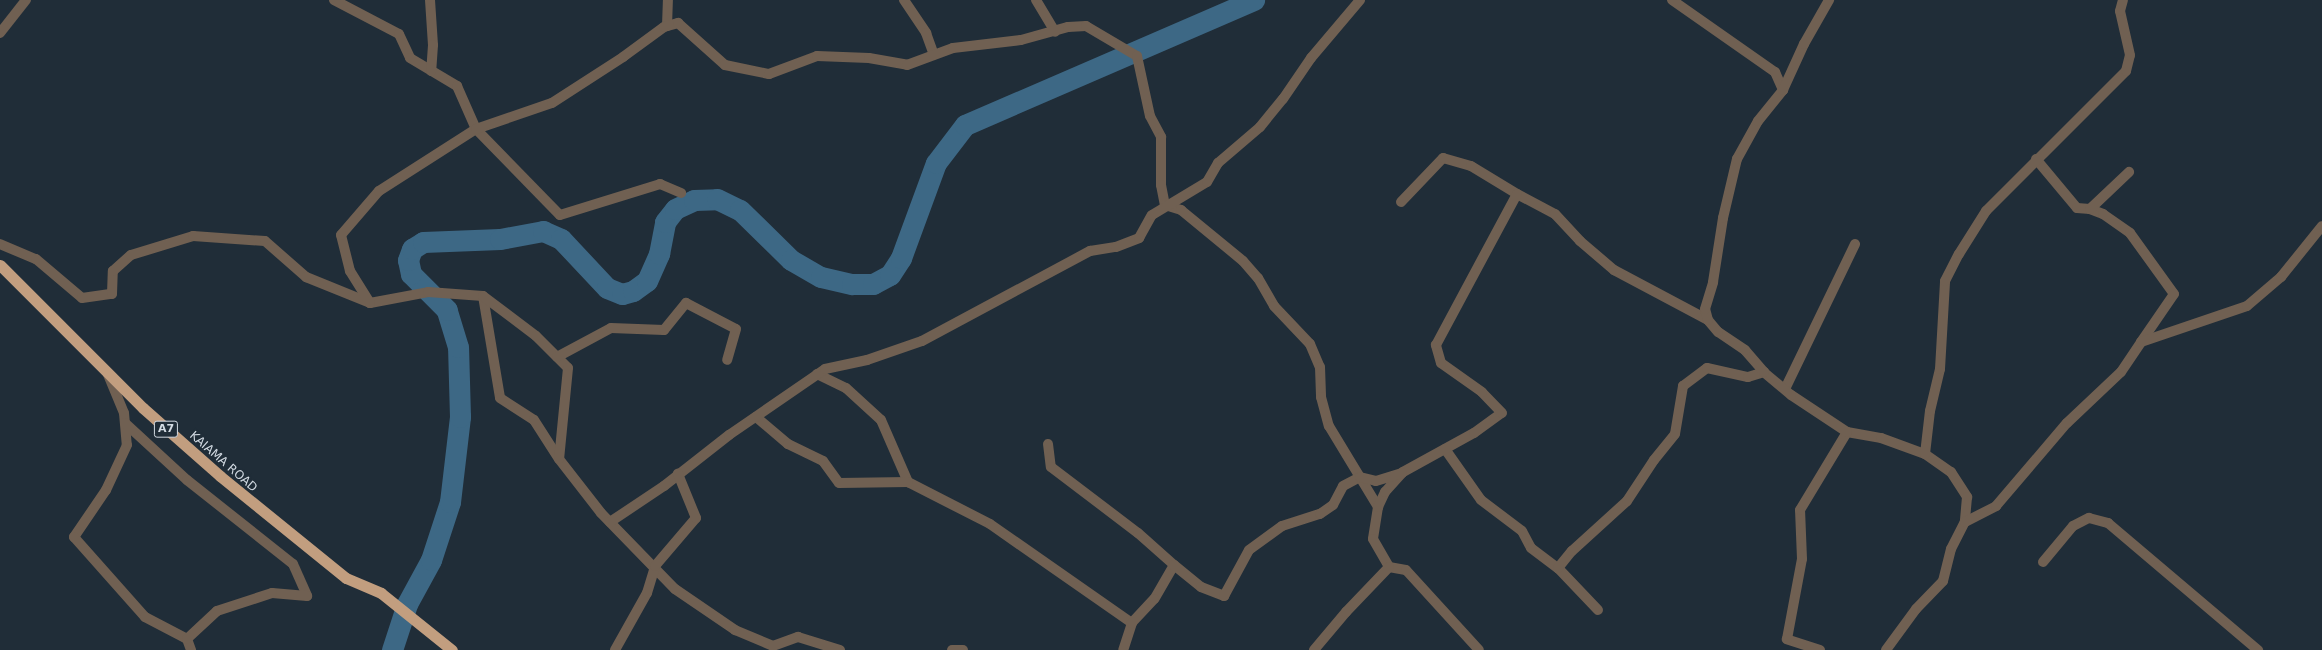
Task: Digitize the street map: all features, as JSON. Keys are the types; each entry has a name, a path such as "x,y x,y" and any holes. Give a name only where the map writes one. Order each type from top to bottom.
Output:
{"highway":[{"name":"KAIAMA ROAD","path":"0,265 166,429 273,521 346,578 382,593 452,650"}],"street":[{"path":"0,34 26,0"},
{"path":"334,0 399,34 410,58 457,86 476,129 560,214 660,184 681,193"},
{"path":"430,0 433,45 431,71"},
{"path":"667,26 668,0"},
{"path":"904,0 926,32 934,55"},
{"path":"1036,0 1055,32"},
{"path":"610,522 825,369 868,360 922,341 1090,251 1116,247 1139,238 1152,215 1165,205 1189,194 1207,182 1218,164 1260,127 1283,99 1311,58 1360,0"},
{"path":"1672,0 1775,72 1783,90"},
{"path":"1708,320 1705,309 1713,282 1723,218 1737,159 1758,121 1783,90 1804,44 1830,0"},
{"path":"1925,454 1930,411 1940,369 1945,282 1958,254 1986,211 2036,159 2126,71 2130,55 2120,11 2123,0"},
{"path":"370,303 350,271 341,235 379,191 476,129 552,103 667,26 678,24 725,65 769,74 818,56 869,58 908,65 953,48 1021,40 1086,26 1137,56 1150,116 1161,137 1161,185 1165,205"},
{"path":"1400,202 1443,158 1470,166 1517,194 1555,214 1580,241 1614,270 1708,320 1718,332 1745,350 1764,372 1785,389 1847,432 1881,438 1925,454 1951,472 1967,497 1965,522 1951,549 1943,581 1916,609 1886,650"},
{"path":"1965,522 1996,506 2067,423 2121,372 2174,294 2130,233 2103,214 2090,209 2077,208 2036,159"},
{"path":"2090,209 2129,172"},
{"path":"1048,444 1051,467 1138,533 1201,587 1224,596 1249,550 1282,526 1320,514 1333,505 1343,486 1360,477 1376,481 1403,472 1474,433 1502,413 1482,392 1441,363 1436,345 1517,194"},
{"path":"1165,205 1181,210 1243,261 1258,278 1274,306 1310,344 1320,367 1321,398 1327,419 1378,507"},
{"path":"2141,342 2247,306 2281,277 2322,226"},
{"path":"0,244 36,259 82,298 112,294 113,271 131,255 193,236 265,240 306,277 370,303 428,292 483,296 536,336 568,368 559,459"},
{"path":"1785,389 1855,244"},
{"path":"483,296 500,398 534,420 559,459 610,522 675,588 735,630 775,648 798,637 840,650"},
{"path":"557,357 611,328 664,330 686,303 736,329 727,360"},
{"path":"1558,568 1572,551 1627,501 1654,460 1675,434 1683,386 1707,368 1748,377 1764,372"},
{"path":"106,370 124,413 127,445 106,490 74,537 145,617 187,639 191,650"},
{"path":"817,374 846,388 881,420 908,482"},
{"path":"756,417 788,444 823,462 839,483 908,482 990,524 1132,623"},
{"path":"125,423 187,480 293,564 307,596 272,593 217,611 187,639"},
{"path":"1820,650 1787,639 1802,559 1800,510 1847,432"},
{"path":"1445,450 1481,500 1522,531 1531,548 1558,568 1598,610"},
{"path":"1389,567 1373,539 1378,507 1385,492 1403,472"},
{"path":"615,650 647,593 655,566 696,518 678,474"},
{"path":"2043,562 2073,526 2089,518 2108,523 2258,650"},
{"path":"1123,650 1132,623 1154,599 1174,565"},
{"path":"1314,650 1346,612 1389,567"},
{"path":"1389,567 1406,570 1480,650"},
{"path":"952,650 963,650"}],"waterway":[{"path":"392,650 407,604 431,560 450,502 460,417 458,347 447,310 411,274 408,260 412,249 423,242 500,239 543,231 561,239 607,288 622,294 633,291 647,281 659,254 665,222 675,209 694,200 717,199 740,210 791,260 821,277 852,284 873,284 890,275 901,258 936,163 965,125 1254,0"}]}
